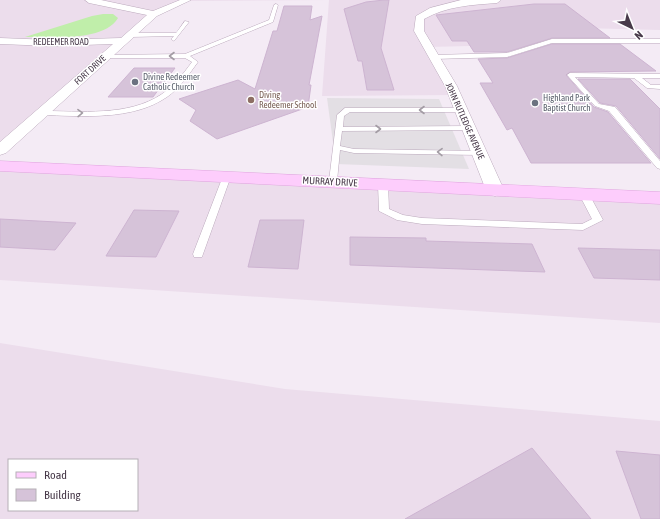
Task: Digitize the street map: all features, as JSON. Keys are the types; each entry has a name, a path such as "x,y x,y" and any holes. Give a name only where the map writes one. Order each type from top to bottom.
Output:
{"street":[{"path":"89,0 154,14"},
{"name":"FORT DRIVE","path":"0,150 154,14 187,0"},
{"name":"JOHN RUTLEDGE AVENUE","path":"495,190 451,86 419,31 419,18 433,10 461,4 497,0"},
{"name":"REDEEMER ROAD","path":"0,41 52,43 126,38"},
{"name":"MURRAY DRIVE","path":"0,166 660,198"}],"lane":[{"path":"105,56 186,56 214,46 271,21 276,5"},
{"path":"126,38 176,37 187,22"},
{"path":"433,57 507,55 552,41 660,41"},
{"path":"41,113 117,111 144,106 164,96 181,81 195,62 186,56"},
{"path":"660,76 570,75 597,105 612,109 656,156 660,166"},
{"path":"636,76 660,96"},
{"path":"649,87 660,87"},
{"path":"333,181 341,115 348,110 460,110"},
{"path":"339,129 468,128"},
{"path":"336,147 354,151 479,153"},
{"path":"198,254 227,176"},
{"path":"383,184 384,211 401,218 422,221 583,227 598,220 584,194"}],"shaded area":[{"path":"0,0 329,0 184,1 154,14 0,150"},
{"path":"329,0 660,0 660,30 582,28 513,45 428,47 454,95 322,96"},
{"path":"113,14 118,18 111,26 89,35 25,37 92,16"},
{"path":"327,98 439,99 469,169 336,164"},
{"path":"0,166 660,198 660,323 0,280"},
{"path":"0,343 285,389 660,421 660,519 0,519"}],"building":[{"path":"389,0 381,48 394,90 367,90 362,61 358,61 344,9 366,2"},
{"path":"534,4 565,4 610,38 552,38 507,52 474,52 467,41 452,41 436,15"},
{"path":"284,6 312,6 310,20 322,16 309,85 311,85 308,107 217,139 190,121 196,110 179,99 238,80 255,89 273,31 277,31"},
{"name":"Highland Park Baptist Church","path":"552,44 620,44 656,71 570,72 566,75 594,107 608,112 651,163 531,163 512,128 507,130 480,83 493,83 478,59 507,58"},
{"path":"134,68 175,68 153,97 108,97"},
{"path":"578,79 630,79 660,109 660,159 616,106 600,103"},
{"path":"134,210 179,211 156,257 106,256"},
{"path":"0,219 76,223 55,250 0,247"},
{"path":"260,220 304,220 298,269 248,267"},
{"path":"350,237 426,238 426,241 532,244 545,272 350,265"},
{"path":"578,248 660,250 660,280 594,278"},
{"path":"532,448 591,519 405,519"},
{"path":"616,451 660,455 660,519 641,519"}],"place":[{"name":"Divine Redeemer Catholic Church","path":"135,82"},
{"name":"Diving Redeemer School","path":"251,100"},
{"name":"Highland Park Baptist Church","path":"535,103"}]}
